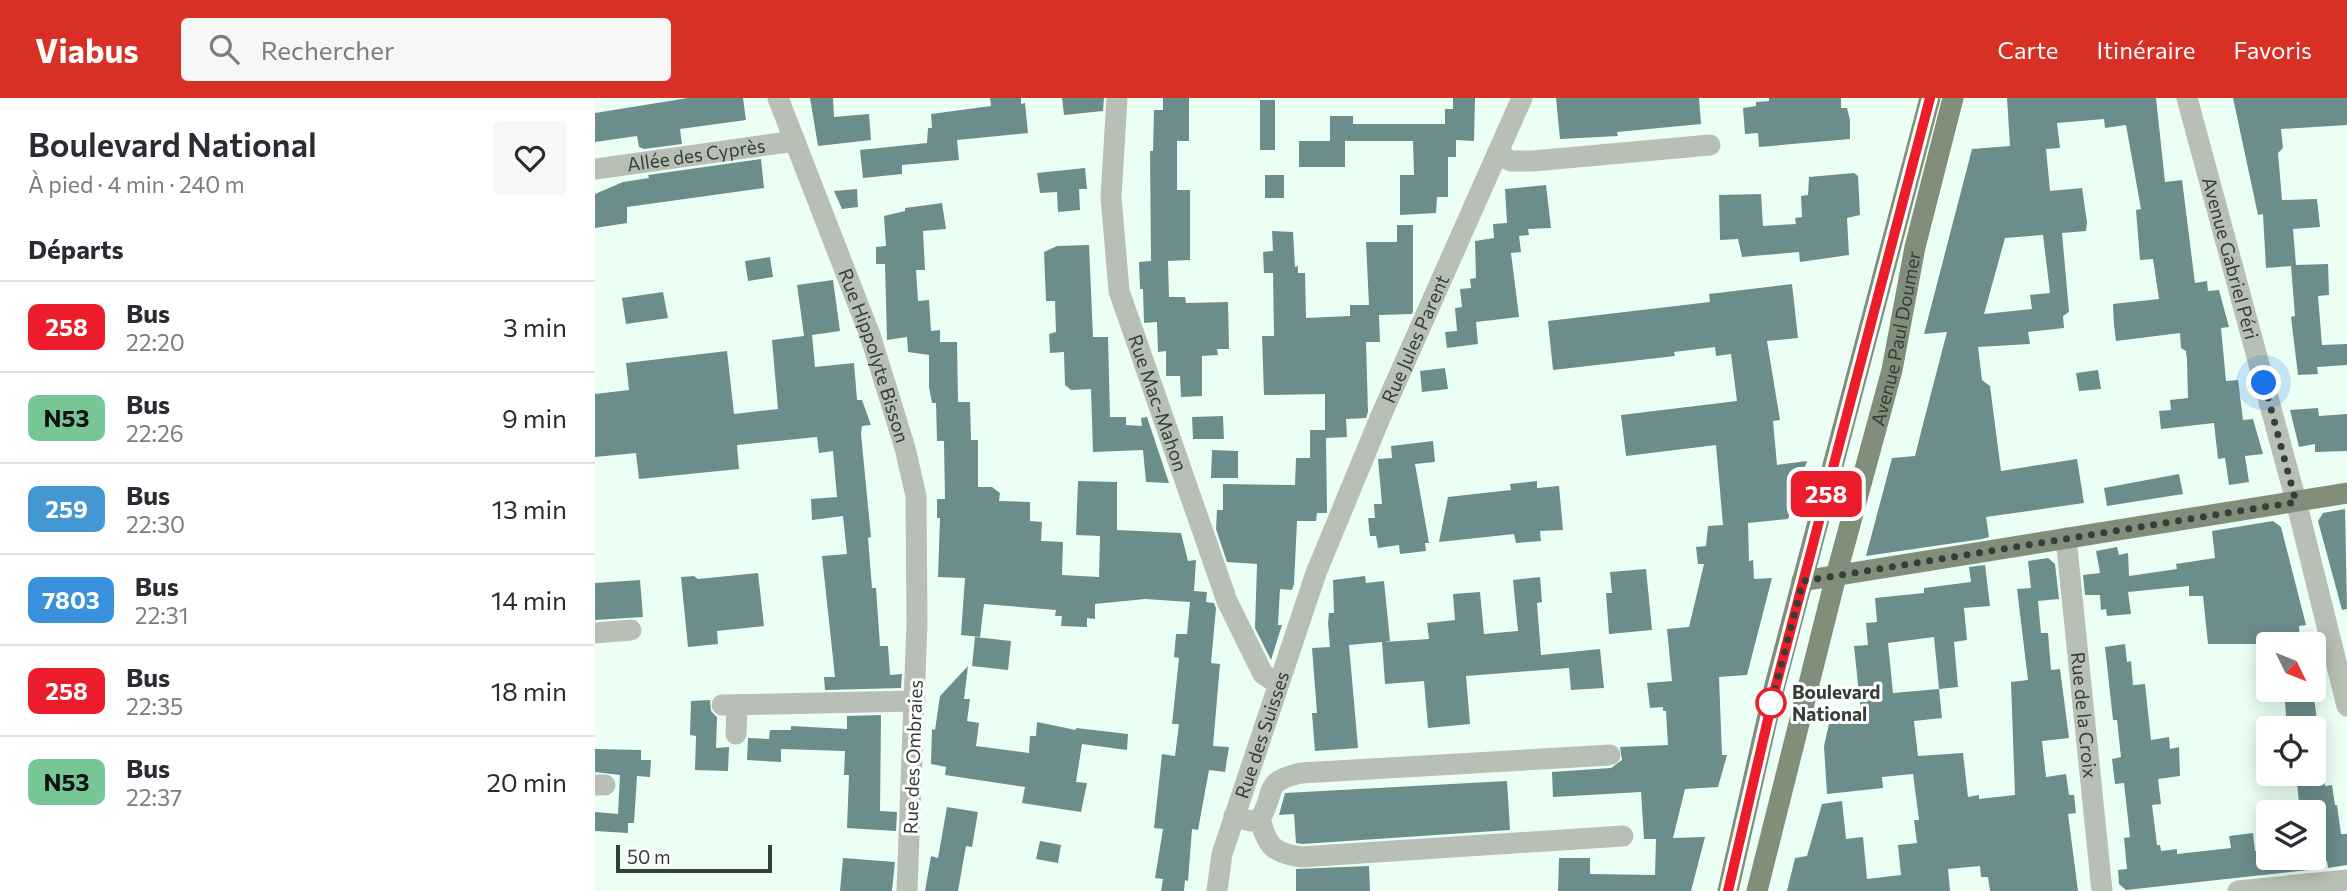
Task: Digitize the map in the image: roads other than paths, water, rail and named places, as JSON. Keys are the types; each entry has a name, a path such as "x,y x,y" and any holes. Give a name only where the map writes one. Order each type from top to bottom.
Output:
{"main road":[{"name":"Avenue Paul Doumer","path":"1728,891 1803,581 1930,98"},
{"name":"Avenue Paul Doumer","path":"1757,891 1836,576 1892,370 1915,247 1953,98"},
{"path":"1803,581 2347,493"}],"street":[{"name":"Rue Hippolyte Bisson","path":"778,98 870,335 905,448 918,517 917,623"},
{"name":"Rue Mac-Mahon","path":"1118,98 1111,197 1119,291 1227,601 1263,674 1278,684"},
{"name":"Rue Jules Parent","path":"1313,582 1380,418 1522,98"},
{"name":"Avenue Gabriel Péri","path":"2187,98 2296,502 2347,706"},
{"name":"Allée des Cyprès","path":"595,169 795,141"},
{"path":"1497,154 1511,161 1533,161 1710,145"},
{"name":"Rue de la Croix","path":"2066,538 2102,891"},
{"name":"Rue des Suisses","path":"1217,891 1222,854 1313,582"},
{"name":"Rue des Ombraies","path":"907,891 917,623"},
{"path":"595,633 631,630"},
{"path":"736,734 729,705 915,701"},
{"path":"1610,755 1301,773 1282,777 1271,786 1266,808 1260,819 1270,845 1281,854 1300,857 1623,836"},
{"path":"1234,816 1249,821 1260,819"},
{"path":"2238,891 2347,880"}],"place":[{"name":"Boulevard National","path":"1771,703"}]}
